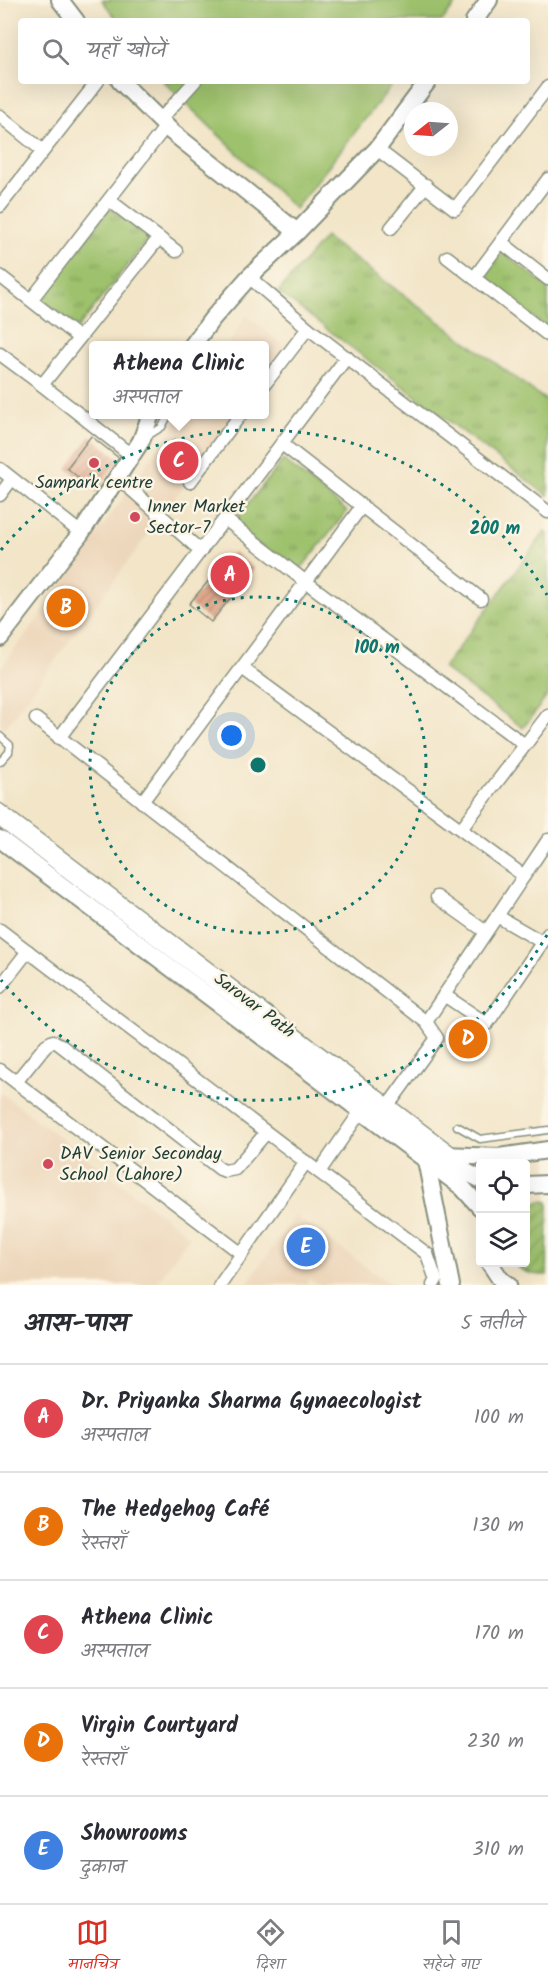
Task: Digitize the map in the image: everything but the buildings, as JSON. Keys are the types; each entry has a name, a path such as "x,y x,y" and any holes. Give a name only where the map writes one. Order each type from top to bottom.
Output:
{"main road":[{"path":"60,0 74,18"},
{"path":"476,18 489,0"},
{"path":"123,84 163,123 297,232"},
{"path":"198,341 212,318 249,277 297,232 377,149 426,84"},
{"path":"0,638 81,532 141,441 149,419"},
{"name":"Sarovar Path","path":"0,818 401,1116 452,1155 468,1173 476,1177"},
{"name":"Sarovar Path","path":"0,839 462,1187 476,1203"},
{"path":"452,1155 499,1157 548,1150"},
{"path":"426,1160 452,1285"},
{"path":"530,1185 548,1184"},
{"path":"490,1272 508,1285"}],"street":[{"path":"0,206 96,84"},
{"path":"31,300 109,200 193,84"},
{"path":"377,149 455,209 548,87"},
{"path":"0,116 43,151"},
{"path":"474,278 548,180"},
{"path":"391,228 426,185"},
{"path":"109,200 176,251"},
{"path":"42,385 159,238"},
{"path":"501,242 548,279"},
{"path":"447,257 548,335"},
{"path":"0,276 80,338"},
{"path":"249,277 308,328 548,512"},
{"path":"269,379 308,328"},
{"path":"0,354 131,455"},
{"path":"59,738 347,357"},
{"path":"190,482 238,419"},
{"path":"282,444 481,599"},
{"path":"0,469 81,532"},
{"path":"117,477 201,551"},
{"path":"0,495 12,479"},
{"path":"142,802 362,506"},
{"path":"225,519 525,745"},
{"path":"242,668 524,876"},
{"path":"461,829 548,715"},
{"path":"36,719 426,1022 437,1038 390,1103"},
{"path":"426,1022 548,840"},
{"path":"437,897 486,932"},
{"path":"444,995 487,1024 545,938 497,916"},
{"path":"0,930 427,1254 436,1280 433,1285"},
{"path":"0,987 28,951"},
{"path":"16,1082 46,1045 53,1041 220,1169 225,1171 235,1169 266,1133"},
{"path":"0,1070 242,1254"},
{"path":"319,1172 361,1111"},
{"path":"220,1285 306,1162"}],"lane":[{"path":"141,441 162,427 166,419"},
{"path":"0,736 10,745 9,752 0,762"},
{"path":"0,807 390,1103 401,1116"},
{"path":"457,1126 480,1139 548,1130"}],"shaded area":[{"path":"246,315 286,347 269,370 269,341 231,341"},
{"name":"Inner Market Sector-7","path":"178,419 233,419 5,728 0,724 0,669 38,619"},
{"name":"DAV Senior Seconday School (Lahore)","path":"0,1092 190,1236 155,1285 0,1285"},
{"path":"295,1216 391,1285 319,1285 309,1279 305,1285 246,1285"}],"green space":[{"path":"102,0 459,0 444,18 116,18"},
{"path":"166,84 393,84 295,209"},
{"path":"110,208 148,239 78,328 39,298"},
{"path":"325,237 548,402 548,496 278,292"},
{"path":"501,251 548,287 548,329 481,277"},
{"path":"283,460 347,511 296,575 232,524"},
{"path":"545,532 548,534 548,695 523,728 443,668"},
{"path":"548,1202 547,1275 528,1273 518,1267 530,1267 530,1204"}],"place":[{"name":"Athena Clinic","path":"179,461"},
{"name":"Sampark centre","path":"94,463"},
{"name":"Inner Market Sector-7","path":"135,517"},
{"name":"Dr. Priyanka Sharma Gynaecologist","path":"230,575"},
{"name":"The Hedgehog Café","path":"66,608"},
{"name":"Virgin Courtyard","path":"468,1039"},
{"name":"DAV Senior Seconday School (Lahore)","path":"48,1164"},
{"name":"Showrooms","path":"306,1247"}]}
